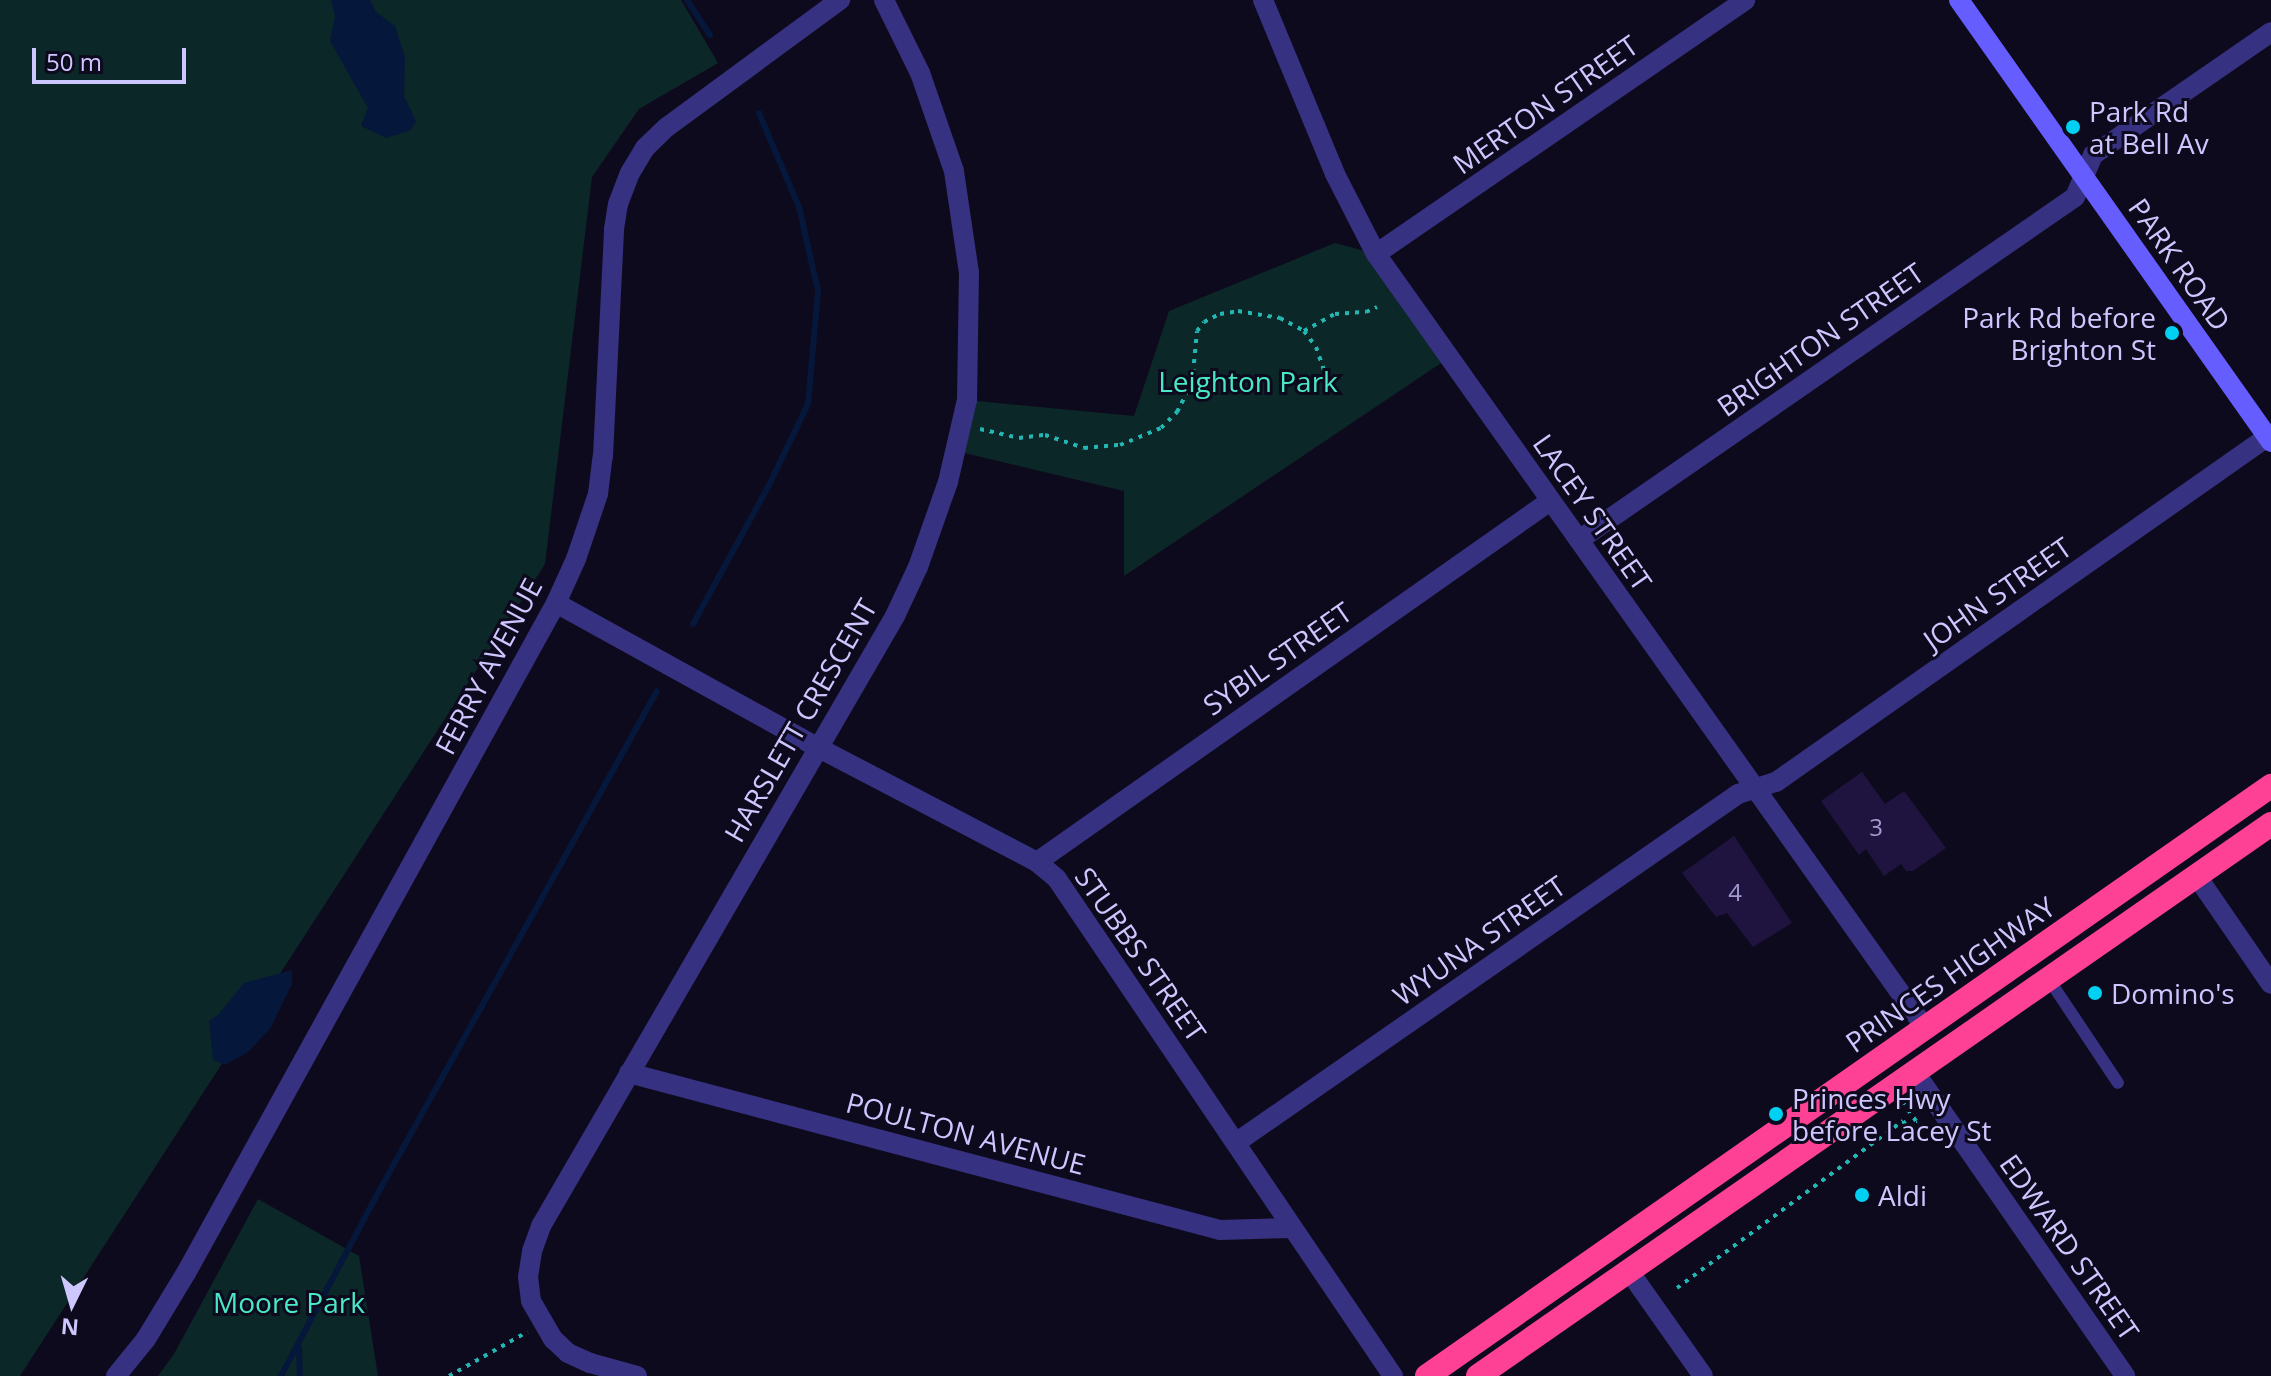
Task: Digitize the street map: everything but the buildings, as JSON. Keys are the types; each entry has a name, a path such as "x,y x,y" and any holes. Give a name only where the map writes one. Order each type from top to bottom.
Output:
{"highway":[{"name":"PRINCES HIGHWAY","path":"1427,1376 2271,786"},
{"path":"1478,1376 2271,824"}],"main road":[{"name":"PARK ROAD","path":"1959,0 2269,440"}],"street":[{"name":"FERRY AVENUE","path":"116,1376 146,1339 186,1273 556,603 585,536 598,494 603,456 614,229 618,204 630,173 645,148 667,127 840,0"},
{"name":"HARSLETT CRESCENT","path":"637,1376 590,1363 568,1353 542,1323 531,1301 528,1277 532,1251 541,1226 895,616 918,567 948,482 962,426 970,365 971,319 964,225 954,171 920,73 884,0"},
{"name":"LACEY STREET","path":"1263,0 1335,174 1376,254 1926,1029"},
{"name":"MERTON STREET","path":"1376,254 1745,0"},
{"name":"BRIGHTON STREET","path":"1579,540 2075,197 2093,155 2271,32"},
{"name":"JOHN STREET","path":"1756,788 1776,782 2269,440"},
{"name":"SYBIL STREET","path":"1037,862 1550,501"},
{"name":"STUBBS STREET","path":"556,603 817,747 1037,862 1057,879 1393,1376"},
{"name":"WYUNA STREET","path":"1237,1142 1738,794 1756,788"},
{"path":"2196,875 2271,984"},
{"name":"EDWARD STREET","path":"1914,1071 2125,1376"},
{"name":"POULTON AVENUE","path":"629,1073 1220,1230 1291,1228"},
{"path":"1629,1271 1703,1376"}],"lane":[{"path":"2048,978 2118,1083"}],"path":[{"path":"1304,331 1335,314 1366,312 1377,307"},
{"path":"962,426 1007,433 1019,438 1045,435 1084,448 1120,445 1161,428 1177,412 1192,383 1197,331 1204,322 1220,314 1263,313 1304,331 1316,347 1328,381"},
{"path":"1192,383 1220,375"},
{"path":"1677,1288 1903,1121 1908,1128 1916,1121 1904,1104"},
{"path":"449,1376 542,1323"}],"green space":[{"path":"0,0 681,0 718,63 639,109 592,177 545,564 20,1376 0,1376"},
{"name":"Leighton Park","path":"1335,243 1376,254 1450,357 1124,576 1124,491 956,451 967,400 1134,416 1169,311"},
{"name":"Moore Park","path":"258,1199 359,1256 378,1376 158,1376 174,1354"}],"water":[{"path":"331,0 370,0 376,12 395,26 405,57 404,96 416,121 411,130 386,138 361,126 368,108 330,41 335,16"},
{"path":"292,970 292,984 270,1029 248,1052 225,1065 213,1060 209,1021 219,1014 244,983"}],"waterway":[{"path":"687,0 710,35"},
{"path":"693,624 769,485 808,404 818,291 799,207 759,113"},
{"path":"281,1376 379,1191 657,691"},
{"path":"299,1348 300,1376"}],"place":[{"name":"Park Rd at Bell Av","path":"2073,127"},
{"name":"Park Rd before Brighton St","path":"2172,333"},
{"name":"Domino's","path":"2095,993"},
{"name":"Princes Hwy before Lacey St","path":"1776,1114"},
{"name":"Aldi","path":"1862,1195"}]}
